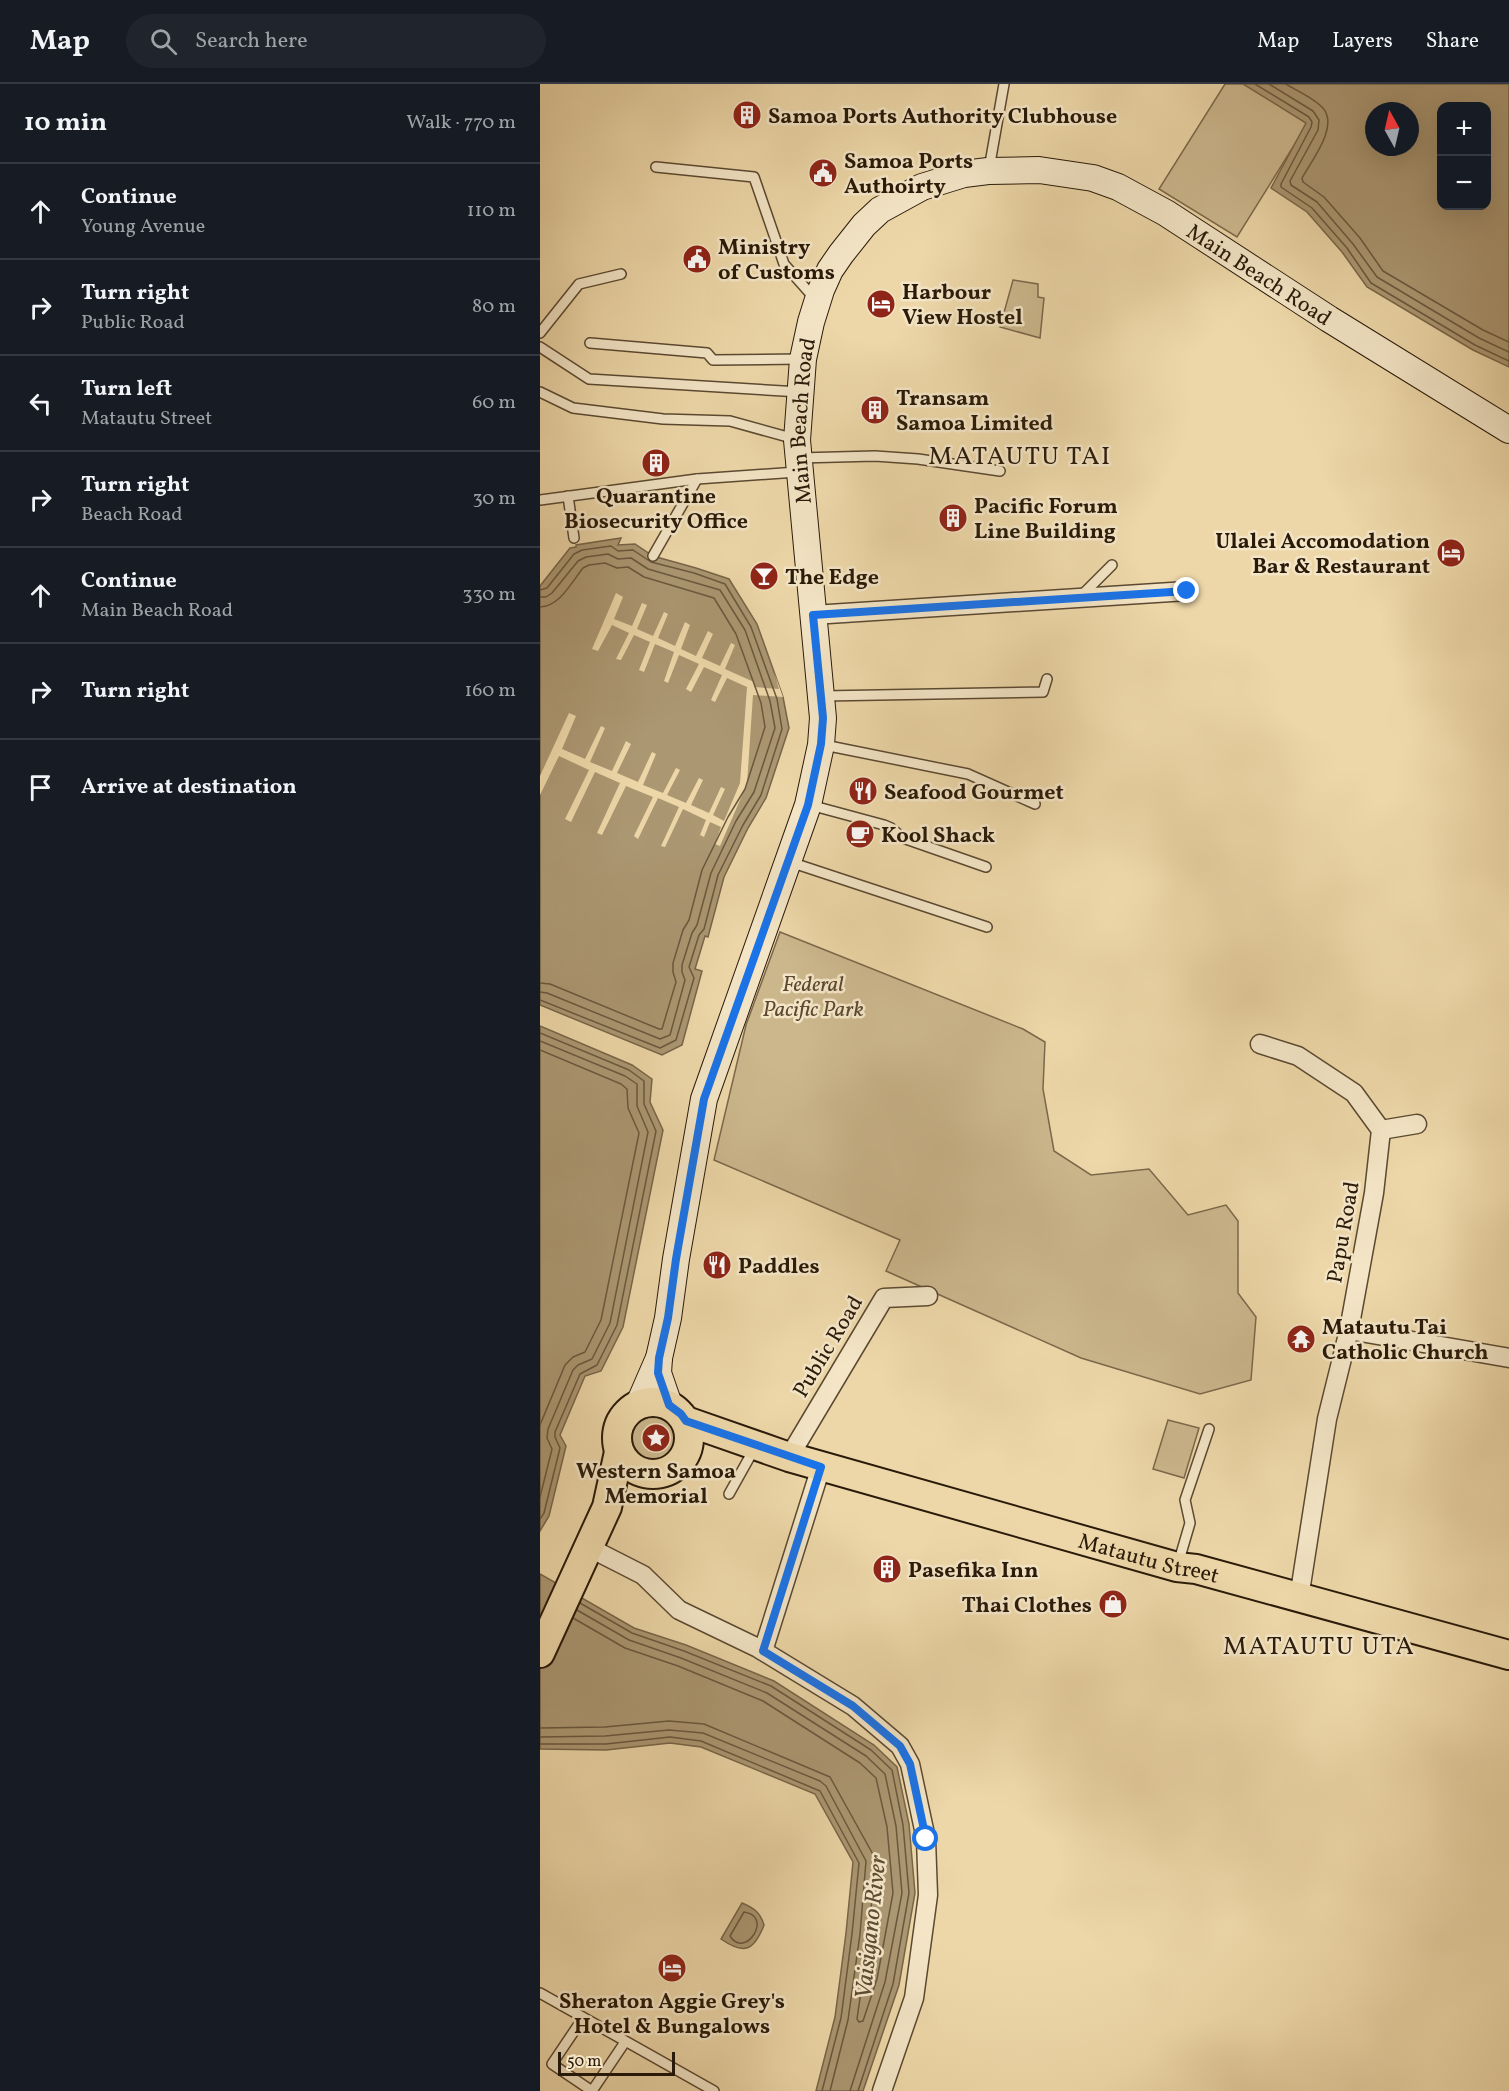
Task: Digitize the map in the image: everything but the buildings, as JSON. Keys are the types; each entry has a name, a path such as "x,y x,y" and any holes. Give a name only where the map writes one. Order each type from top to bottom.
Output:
{"main road":[{"name":"Main Beach Road","path":"639,1404 659,1358 668,1318 704,1099 808,805 821,744 823,718 799,456 803,359 817,302 830,270 864,225 880,210 901,198 930,184 964,174 988,171 1048,171 1093,178 1118,187 1166,213 1329,319 1509,430"},
{"path":"619,1452 630,1467 640,1472 653,1474 666,1472 685,1457 689,1433 658,1373 659,1358"},
{"path":"540,1653 607,1507 619,1452 616,1437 619,1425 630,1409 639,1404 660,1402 678,1413"},
{"name":"Matautu Street","path":"678,1413 789,1457 821,1467 1509,1655"},
{"name":"Matautu Street","path":"687,1450 706,1445 729,1446 789,1457"},
{"path":"607,1507 640,1472"}],"street":[{"path":"813,615 1187,591"},
{"path":"1260,1044 1298,1056 1354,1093 1381,1130 1417,1124"},
{"name":"Papu Road","path":"1299,1598 1327,1419 1349,1330 1374,1193 1381,1130"},
{"name":"Public Road","path":"789,1457 884,1298 928,1296"},
{"path":"1349,1330 1509,1358"},
{"path":"763,1651 821,1467"},
{"path":"585,1553 643,1575 679,1610 763,1651 853,1706 900,1746 910,1764 926,1839 928,1894 914,1998 886,2089"}],"lane":[{"path":"988,171 1004,84"},
{"path":"656,167 754,177 784,264 817,302"},
{"path":"540,333 579,284 621,274"},
{"path":"590,343 707,353 713,360 803,359"},
{"path":"540,347 589,380 801,392"},
{"path":"540,392 573,408 663,419 730,421 799,456"},
{"path":"540,500 697,478 799,456 907,458 1000,471"},
{"path":"653,556 697,478"},
{"path":"568,496 574,538"},
{"path":"1079,598 1112,565"},
{"path":"820,696 1043,692 1047,679"},
{"path":"821,744 968,774 1035,804"},
{"path":"808,805 884,825 903,838 986,867"},
{"path":"788,861 987,927"},
{"path":"1178,1566 1190,1523 1185,1500 1209,1429"},
{"path":"729,1494 753,1451"},
{"path":"540,1993 714,2091"},
{"path":"583,2018 552,2064 592,2091 626,2042"}],"green space":[{"path":"1225,84 1245,84 1308,123 1237,237 1159,189"},
{"path":"1013,280 1038,284 1038,297 1044,298 1040,338 1000,327"},
{"name":"Federal Pacific Park","path":"780,932 1023,1029 1045,1042 1043,1089 1054,1151 1091,1175 1149,1169 1188,1215 1226,1205 1238,1221 1238,1293 1256,1317 1251,1380 1200,1394 1081,1358 886,1271 900,1240 714,1160 746,1025"},
{"path":"654,1415 670,1421 676,1437 670,1453 654,1459 638,1453 632,1437 638,1421"},
{"path":"1168,1420 1199,1428 1184,1478 1153,1469"}],"water":[{"path":"1243,84 1509,84 1509,367 1473,350 1367,287 1342,252 1307,212 1271,188 1306,123"},
{"path":"621,538 618,545 635,544 653,556 729,579 757,624 783,697 789,728 766,798 748,828 724,877 708,937 705,936 695,969 702,971 682,1045 662,1055 540,1005 540,586 570,548"},
{"path":"540,1026 632,1065 652,1079 650,1102 663,1130 623,1327 601,1371 585,1376 560,1435 566,1446 549,1516 540,1531"},
{"name":"Vaisigano River","path":"540,1574 634,1628 686,1645 774,1681 874,1745 897,1767 909,1824 915,1893 899,1985 863,2091 816,2091 835,2017 853,1862 815,1794 701,1747 670,1743 606,1750 540,1749"},
{"path":"742,1903 756,1911 764,1925 756,1940 747,1948 736,1947 721,1939"}],"pier":[{"path":"616,593 623,597 614,619 632,626 642,603 647,605 637,629 653,636 664,612 668,614 658,638 675,646 685,622 690,625 681,649 696,656 708,631 713,634 702,658 720,666 731,643 735,645 725,669 754,682 754,687 779,689 774,672 783,697 753,695 747,784 720,846 715,844 721,827 710,822 704,837 700,835 706,820 683,809 665,847 661,846 679,807 658,798 638,839 634,836 653,797 626,786 602,835 597,833 620,783 595,772 571,822 565,819 589,770 559,756 540,795 540,776 569,713 576,716 562,749 585,759 601,726 605,728 590,762 612,771 626,741 631,744 617,773 638,782 652,752 656,754 643,785 663,793 676,768 680,770 667,795 686,803 699,778 703,780 691,805 709,813 721,787 725,789 713,815 724,821 740,783 747,687 727,678 715,702 711,700 722,675 704,667 691,692 686,689 699,664 679,655 668,683 664,681 674,652 655,644 644,672 639,670 650,642 634,635 621,660 616,659 629,633 612,625 598,651 592,649"}],"place":[{"name":"Samoa Ports Authority Clubhouse","path":"747,115"},
{"name":"Samoa Ports Authoirty","path":"823,173"},
{"name":"Ministry of Customs","path":"697,259"},
{"name":"Harbour View Hostel","path":"881,304"},
{"name":"Transam Samoa Limited","path":"875,410"},
{"name":"Quarantine Biosecurity Office","path":"656,463"},
{"name":"Pacific Forum Line Building","path":"953,518"},
{"name":"Ulalei Accomodation Bar & Restaurant","path":"1451,553"},
{"name":"The Edge","path":"764,576"},
{"name":"Seafood Gourmet","path":"863,791"},
{"name":"Kool Shack","path":"860,834"},
{"name":"Paddles","path":"717,1265"},
{"name":"Matautu Tai Catholic Church","path":"1301,1339"},
{"name":"Western Samoa Memorial","path":"656,1438"},
{"name":"Pasefika Inn","path":"887,1569"},
{"name":"Thai Clothes","path":"1113,1604"},
{"name":"Sheraton Aggie Grey's Hotel & Bungalows","path":"672,1968"}],"district":[{"name":"MATAUTU TAI","path":"1020,455"},
{"name":"MATAUTU UTA","path":"1319,1645"}],"route":[{"path":"926,1839 910,1764 900,1746 853,1706 763,1651 821,1467 686,1421 676,1409 669,1405 658,1373 704,1099 808,805 821,744 823,718 813,615 1187,591"}]}
